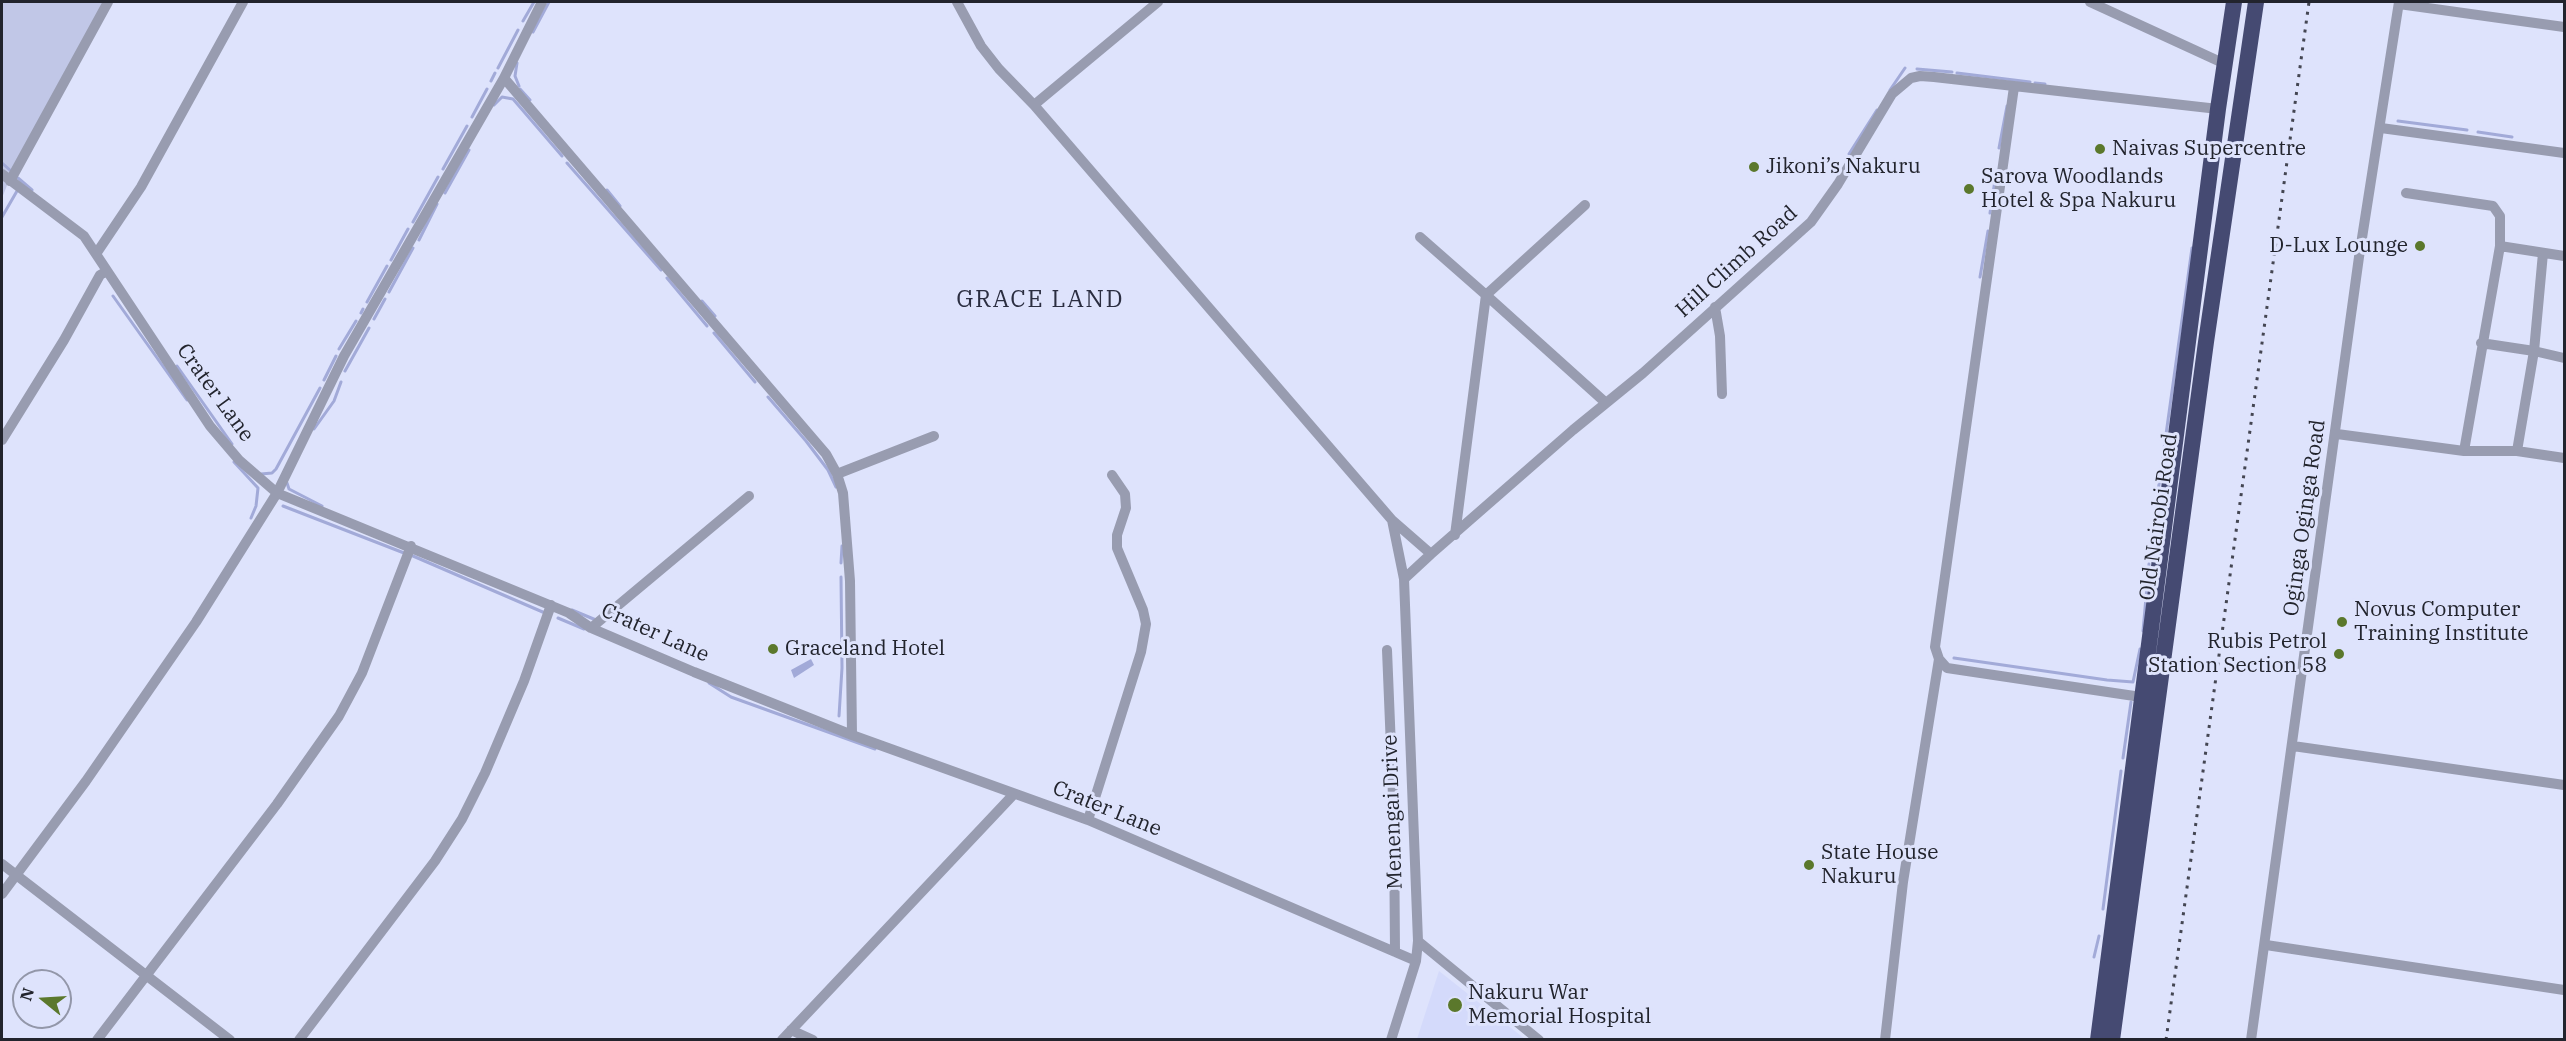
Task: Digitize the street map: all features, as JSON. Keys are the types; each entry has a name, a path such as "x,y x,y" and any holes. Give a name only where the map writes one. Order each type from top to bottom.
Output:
{"highway":[{"name":"Old Nairobi Road","path":"2097,1040 2140,697 2234,2"},
{"name":"Old Nairobi Road","path":"2112,1040 2206,342 2256,2"}],"street":[{"path":"6,178 108,2"},
{"path":"96,254 141,187 243,2"},
{"path":"2,894 86,781 196,622 277,493 344,356 504,78 542,2"},
{"path":"957,2 981,46 1392,520 1431,555"},
{"path":"1034,105 1158,2"},
{"path":"2090,2 2225,64"},
{"path":"2399,3 2565,27"},
{"name":"Oginga Oginga Road","path":"2252,1040 2337,434 2359,257 2399,3"},
{"name":"Hill Climb Road","path":"1404,579 1643,373 1815,218 1859,152 1892,94 1903,83 1920,76 2218,109"},
{"path":"504,78 826,454 837,474 843,493 850,581 852,735"},
{"path":"2014,87 1935,647 1939,659 1947,668 2140,697"},
{"path":"2380,128 2565,153"},
{"name":"Crater Lane","path":"6,178 84,236 210,426 238,460 277,493 411,546 569,613 591,628 852,735 1088,820 1416,961"},
{"path":"2406,194 2493,206 2500,216 2500,246 2481,343 2464,451"},
{"path":"1455,535 1486,295 1586,205"},
{"path":"1420,237 1606,403"},
{"path":"2500,246 2565,256"},
{"path":"2517,451 2534,351 2543,253"},
{"path":"2,440 64,340 100,275 107,271"},
{"path":"1715,307 1720,336 1722,394"},
{"path":"2481,343 2565,358"},
{"path":"2337,434 2464,451 2517,451 2565,458"},
{"path":"837,474 934,436"},
{"path":"1088,820 1141,652 1146,624 1143,610 1117,548 1126,508 1125,494 1112,475"},
{"path":"591,628 749,496"},
{"name":"Menengai Drive","path":"1391,1040 1416,961 1418,941 1404,579 1392,520"},
{"path":"97,1040 277,804 339,716 362,673 411,546"},
{"path":"299,1040 429,868 462,819 485,773 551,605"},
{"path":"1387,650 1389,744 1394,821 1395,952"},
{"path":"1886,1040 1904,882 1939,659"},
{"path":"2293,746 2565,784"},
{"path":"782,1040 1014,794"},
{"path":"2,864 230,1040"},
{"path":"1418,941 1539,1040"},
{"path":"2266,945 2565,990"},
{"path":"791,1030 813,1040"}],"shaded area":[{"path":"2,2 104,2 12,173 2,198"},
{"path":"811,659 814,665 794,678 791,670"},
{"name":"Nakuru War Memorial Hospital","path":"1439,971 1525,1039 1417,1039"}],"waterway":[{"path":"523,21 534,2"},
{"path":"533,32 549,2"},
{"path":"498,68 518,30"},
{"path":"517,63 515,76 519,86"},
{"path":"1890,90 1905,68"},
{"path":"1917,69 1952,72"},
{"path":"491,81 495,73"},
{"path":"1957,73 2030,82"},
{"path":"2035,83 2045,84"},
{"path":"472,117 487,89"},
{"path":"520,89 530,100"},
{"path":"494,105 502,97 513,99 562,156"},
{"path":"1999,148 2007,106"},
{"path":"1849,154 1877,110"},
{"path":"2398,121 2467,130"},
{"path":"443,169 467,126"},
{"path":"2478,132 2512,137"},
{"path":"445,193 469,150"},
{"path":"2,163 11,171"},
{"path":"567,163 661,270"},
{"path":"413,222 438,177"},
{"path":"18,178 32,190"},
{"path":"1990,213 1995,180"},
{"path":"607,190 620,206"},
{"path":"2,217 17,191"},
{"path":"419,240 437,204"},
{"path":"391,260 408,229"},
{"path":"1980,277 1988,231"},
{"path":"389,292 413,248"},
{"path":"2150,549 2192,248"},
{"path":"367,302 387,266"},
{"path":"667,278 707,326"},
{"path":"113,296 187,400"},
{"path":"374,319 385,299"},
{"path":"702,301 715,316"},
{"path":"361,313 363,309"},
{"path":"339,349 356,321"},
{"path":"345,371 369,328"},
{"path":"714,333 755,382"},
{"path":"324,380 336,356"},
{"path":"177,366 232,444"},
{"path":"314,429 334,401 341,382"},
{"path":"261,474 272,473 276,469 320,388"},
{"path":"768,397 828,470 836,487"},
{"path":"234,462 258,488 256,506 251,518"},
{"path":"287,483 289,489 322,506"},
{"path":"283,506 404,553"},
{"path":"841,563 842,546"},
{"path":"413,556 545,613"},
{"path":"2143,631 2149,564"},
{"path":"839,716 842,668 841,577"},
{"path":"572,610 596,620"},
{"path":"558,618 584,629"},
{"path":"1954,658 2133,682 2140,649"},
{"path":"709,683 731,697 875,749"},
{"path":"2123,758 2131,702"},
{"path":"2103,909 2121,771"},
{"path":"2094,957 2099,936"}],"railway":[{"path":"2166,1040 2309,2"}],"place":[{"name":"Naivas Supercentre","path":"2100,149"},
{"name":"Jikoni’s Nakuru","path":"1754,167"},
{"name":"Sarova Woodlands Hotel & Spa Nakuru","path":"1969,189"},
{"name":"D-Lux Lounge","path":"2420,246"},
{"name":"Novus Computer Training Institute","path":"2342,622"},
{"name":"Graceland Hotel","path":"773,649"},
{"name":"Rubis Petrol Station Section 58","path":"2339,654"},
{"name":"State House Nakuru","path":"1809,865"},
{"name":"Nakuru War Memorial Hospital","path":"1455,1005"}],"district":[{"name":"GRACE LAND","path":"1040,300"}]}
